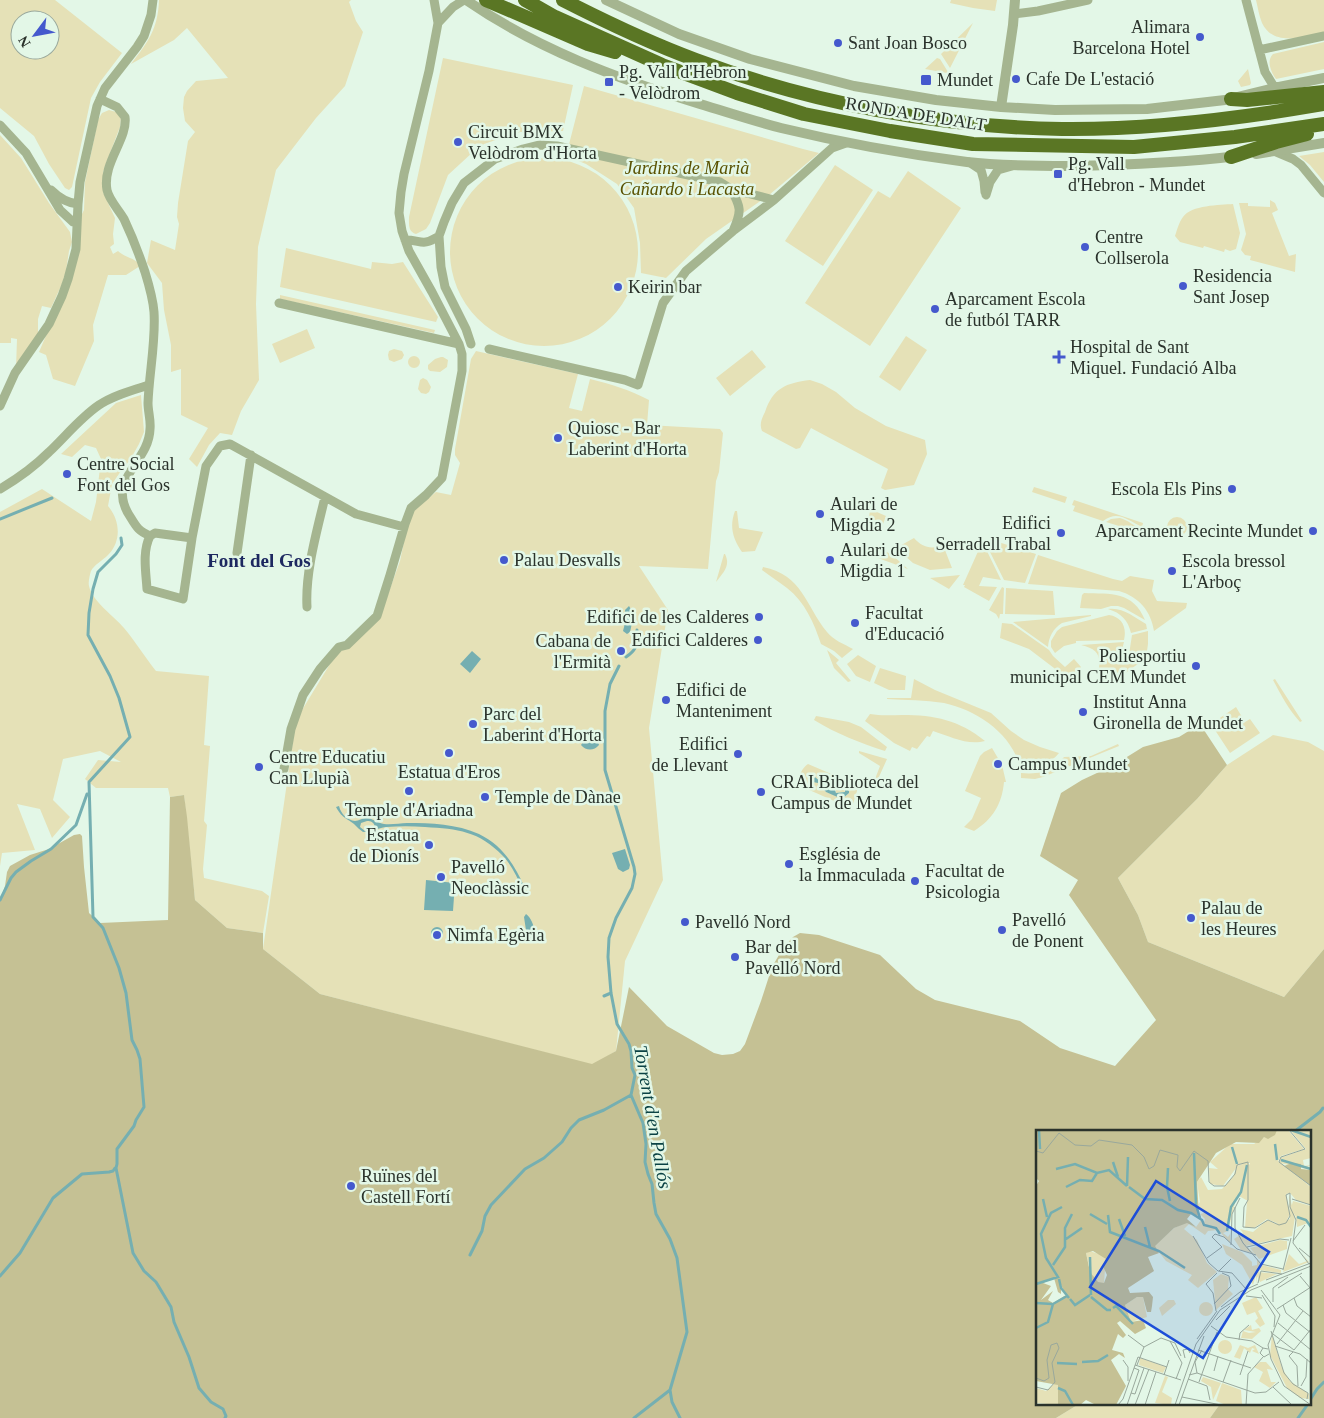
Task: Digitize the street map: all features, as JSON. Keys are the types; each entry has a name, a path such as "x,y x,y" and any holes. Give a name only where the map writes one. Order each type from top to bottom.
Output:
{"highway":[{"path":"486,0 588,44 668,67"},
{"name":"RONDA DE DALT","path":"525,0 555,17 668,67 737,93 804,114 890,132 973,144 1134,147 1235,137 1324,124"},
{"name":"RONDA DE DALT","path":"563,0 656,44 743,76 804,94 866,108 946,121 1062,129 1128,128 1207,122 1324,104"},
{"path":"1231,99 1247,100 1324,92"},
{"path":"1231,157 1324,129"}],"street":[{"path":"0,406 15,373 49,324 62,296 76,249 80,182 100,98 105,88 144,36 151,15 153,0"},
{"path":"284,769 291,729 303,695 320,669 339,647 347,645 377,616 411,508 442,478 462,371 462,354 459,344 432,292 412,259 402,231 400,213 401,192 438,26 434,0"},
{"path":"438,26 453,7 465,0 530,38 575,59 648,88 780,128 895,152 969,162 1015,165 1110,166 1231,157 1324,142"},
{"path":"606,0 679,34 750,59 854,86 936,100 1001,107 1055,110 1147,109 1231,99 1324,78"},
{"path":"1001,107 1015,0"},
{"path":"1014,14 1038,11 1088,0"},
{"path":"1246,0 1265,72 1270,82 1279,87"},
{"path":"1259,50 1324,36"},
{"path":"100,98 117,107 125,117 124,130 108,169 107,188 108,194 123,219 139,256 151,296 154,320 148,405 149,437 145,449 125,480 122,497 125,508 140,532 150,536"},
{"path":"0,125 26,154 60,210 73,222 77,223"},
{"path":"489,350 625,380 638,385 663,303 686,271 734,230 774,200 832,148 846,143"},
{"path":"471,344 446,287 441,267 439,236 452,202 464,183 495,159 539,145 557,146 720,182 731,189 774,200"},
{"path":"1274,151 1293,159 1301,165 1324,193"},
{"path":"969,162 981,170 986,195 990,182 998,170 1015,165"},
{"path":"44,183 62,200 78,204"},
{"path":"731,189 738,203 740,216 734,230"},
{"path":"405,240 426,243 439,236"},
{"path":"279,303 459,344"},
{"path":"0,489 48,453 77,422 100,404 116,396 149,385"},
{"path":"192,538 155,533 150,536 145,563 147,589 183,599 192,538 206,466 220,446 230,444 356,514 404,527"},
{"path":"237,553 251,455"},
{"path":"307,607 306,596 325,497"}],"green space":[{"path":"0,0 55,0 122,53 100,82 91,98 72,187 69,190 65,188 49,164 34,136 0,108"},
{"path":"159,0 351,0 349,2 356,21 363,32 345,86 316,118 276,170 258,247 256,304 259,380 241,411 232,435 220,433 209,445 197,467 189,459 208,428 181,415 181,369 171,372 171,345 164,310 162,283 147,263 151,240 175,250 179,224 177,217 178,203 188,141 195,132 185,121 184,97 196,81 228,78 187,28 174,40 131,64 151,35 157,19"},
{"path":"951,0 997,0 995,11 950,3"},
{"path":"1256,0 1324,0 1324,32 1299,38 1274,36 1267,31 1262,23"},
{"path":"973,23 950,68 941,54"},
{"path":"1324,42 1324,69 1276,79 1271,70 1270,63 1273,54"},
{"name":"Circuit BMX Velòdrom d'Horta","path":"443,58 573,85 563,131 520,132 484,144 448,175 430,223 426,229 416,234 410,230 409,217"},
{"path":"937,58 940,59 947,73 925,69"},
{"path":"1248,69 1251,83 1241,87 1238,81"},
{"name":"Jardins de Marià Cañardo i Lacasta","path":"584,86 819,153 769,195 706,239 666,278 641,273 640,243 634,208 617,184 586,164 566,156"},
{"path":"109,110 116,112 121,117 120,127 103,173 103,192 115,218 114,244 110,247 113,254 118,251 136,261 140,266 126,275 108,275 93,325 94,341 75,386 53,379 46,355 39,352 56,315 84,210 85,182 98,120 102,113"},
{"path":"0,135 21,158 70,232 72,242 62,284 51,308 42,306 38,319 38,334 16,368 17,339 11,338 11,343 0,343"},
{"path":"1324,152 1324,182 1310,165 1299,156"},
{"path":"535,158 553,158 571,162 588,169 604,179 617,192 631,216 638,243 638,261 631,288 617,312 604,325 588,335 571,342 553,346 535,346 517,342 500,335 484,325 471,312 461,296 454,279 450,261 450,243 454,225 461,208 471,192 484,179 500,169 517,162"},
{"path":"835,165 873,190 823,266 785,241"},
{"path":"908,171 961,208 870,346 805,303 878,191 890,198"},
{"path":"1270,200 1275,203 1278,210 1272,213 1289,256 1296,254 1295,272 1250,260 1251,256 1245,255 1241,250 1246,234 1239,203 1248,203 1248,206 1270,207"},
{"path":"1233,204 1240,233 1236,249 1230,251 1225,249 1224,252 1204,246 1203,248 1180,242 1175,236 1180,221 1192,210 1206,206"},
{"path":"286,248 371,269 372,262 392,264 403,262 438,317 436,322 280,287"},
{"path":"280,295 435,330 434,333 280,299"},
{"path":"307,329 315,348 280,363 272,344"},
{"path":"906,336 927,350 900,391 879,377"},
{"path":"394,349 402,351 404,355 402,359 394,362 389,360 388,355 389,351"},
{"path":"752,350 766,367 730,396 716,378"},
{"name":"Parc del Laberint d'Horta","path":"476,351 578,374 569,408 582,411 590,379 635,393 649,400 647,425 720,429 723,433 719,472 716,481 708,569 639,566 668,610 649,728 663,880 625,961 616,1051 593,1065 320,994 263,949 296,720 333,659 382,611 400,561 407,527 414,510 436,492 451,495 460,463 455,455 455,449 471,359"},
{"path":"416,356 419,357 419,367 412,368 409,367 408,360 409,357"},
{"path":"441,357 448,360 447,367 440,372 430,371 428,365"},
{"path":"423,378 427,380 431,387 426,394 421,393 418,389 420,380"},
{"path":"810,380 836,392 855,408 886,426 925,440 927,454 914,485 885,490 881,488 888,469 811,428 800,448 796,449 762,431 762,419 768,404 776,392 787,385"},
{"path":"141,395 144,432 130,460 112,484 108,506 117,524 116,543 108,555 91,571 89,586 94,597 124,628 156,671 209,676 204,745 210,746 204,821 207,825 203,869 204,878 262,891 269,896 263,933 227,928 195,900 184,795 170,797 168,788 96,788 85,779 98,760 121,762 100,751 63,759 53,800 70,817 52,838 40,809 17,804 35,850 2,853 0,866 0,512 42,489 91,521 96,502 101,459 96,448 85,445 72,457 61,454 116,403"},
{"path":"1034,487 1067,497 1065,503 1032,492"},
{"path":"1074,500 1143,523 1142,527 1118,516 1113,516 1103,521 1073,511 1075,506 1072,505"},
{"path":"870,509 886,516 883,524 869,518"},
{"path":"735,511 737,511 739,528 763,532 755,551 742,552 736,542 732,528"},
{"path":"1177,517 1184,520 1187,527 1184,534 1177,537 1170,534 1167,527 1170,520"},
{"path":"1120,518 1141,529 1106,522 1111,519"},
{"path":"914,538 920,544 927,547 943,545 952,568 930,570 913,563 896,548"},
{"path":"995,541 1036,554 1025,583 1004,580 987,546"},
{"path":"980,547 985,547 1001,580 983,577 979,586 997,587 989,601 963,585"},
{"path":"857,548 880,549 891,554 908,569 856,550"},
{"path":"724,554 727,558 727,566 716,582"},
{"path":"1038,555 1122,581 1130,576 1154,580 1152,591 1157,601 1187,603 1186,608 1154,631 1150,617 1143,606 1132,597 1119,591 1028,584"},
{"path":"763,567 776,571 795,584 829,635 853,649 842,658 821,644 804,606 787,588 762,570"},
{"path":"960,575 949,589 930,578"},
{"path":"1002,587 1004,588 1003,614 1000,614 999,619 996,614 989,610"},
{"path":"1006,588 1053,591 1055,615 1005,614"},
{"path":"1084,593 1112,594 1128,599 1140,611 1145,620 1118,606 1101,609 1080,608"},
{"path":"1108,609 1128,613 1146,624 1147,629 1131,633 1128,624 1123,618"},
{"path":"1091,615 1059,625 1049,639 1048,647 1013,622"},
{"path":"1109,615 1114,616 1122,623 1125,631 1124,640 1076,641 1076,643 1064,646 1055,653 1051,647 1051,641 1062,627"},
{"path":"1002,623 1012,624 1049,650 1065,667 1074,659 1081,667 1075,684 1029,649 1000,638"},
{"path":"1148,631 1146,658 1120,677 1106,672 1104,676 1098,673 1099,658 1097,654 1095,651 1081,645 1124,642 1120,657 1128,661 1132,635"},
{"path":"827,650 839,660 836,663 851,681 848,682 834,668"},
{"path":"858,655 876,666 870,682 856,676 847,664"},
{"path":"880,668 906,676 905,690 889,690 874,683"},
{"path":"914,679 935,690 991,713 1024,740 1059,753 1042,766 1020,767 1016,755 1001,734 969,711 944,703 887,699 911,698"},
{"path":"1275,679 1302,721 1300,722 1282,697 1273,680"},
{"path":"1236,707 1245,722 1250,719 1260,733 1230,753 1211,724"},
{"path":"870,714 914,715 946,720 966,728 985,741 965,741 933,731 930,737 927,736 917,749 912,747 910,751 894,743 865,721"},
{"path":"816,716 849,722 861,727 887,747 885,751 849,738 814,720"},
{"path":"1273,735 1308,742 1324,751 1324,949 1284,997 1148,942 1138,915 1118,878 1197,799 1227,765"},
{"path":"1118,744 1119,746 1043,777 1035,779 1021,778 1021,773 1033,773 1050,769 1064,757 1091,756"},
{"path":"992,748 1002,765 1006,782 1004,782 999,804 991,816 974,831 964,827 972,819 981,798 965,791 980,756"},
{"path":"859,751 887,759 874,788 872,787 880,766 859,753"},
{"path":"808,764 857,785 852,807 850,808 798,785 799,776","holes":["817,778 822,783 833,782 836,793 845,792 845,787 849,793 843,798 826,792 816,781"]},
{"path":"1076,1406 1219,1406 1210,1418 1056,1418"}],"shaded area":[{"path":"1200,724 1227,765 1197,799 1118,878 1138,915 1148,942 1284,997 1324,949 1324,1418 1210,1418 1219,1406 1312,1406 1312,1130 1036,1130 1036,1406 1076,1406 1056,1418 0,1418 0,901 10,866 30,855 49,849 74,835 80,834 82,836 89,913 100,923 168,920 170,797 184,795 195,900 227,928 263,933 263,949 320,994 592,1064 616,1051 629,987 667,1026 714,1053 722,1055 733,1054 740,1051 745,1044 772,967 783,948 793,937 800,933 819,935 880,955 916,989 935,1000 1020,1021 1060,1048 1115,1066 1156,1020 1069,895 1078,880 1040,856 1061,793 1082,780 1114,765 1143,747 1179,737"}],"water":[{"path":"629,606 632,612 632,622 630,632 627,634 623,631 626,619 625,610"},
{"path":"472,651 481,659 470,673 460,664"},
{"path":"591,739 598,742 599,745 590,749 581,745 583,742"},
{"path":"815,777 822,783 832,782 836,793 845,792 845,787 849,793 842,799 826,792 818,783 813,782"},
{"path":"339,806 345,816 355,821 366,818 384,824 416,823 444,825 462,828 479,834 495,844 507,856 525,888 523,889 512,867 503,856 476,836 458,830 415,826 386,827 363,832 342,815 336,807","holes":["367,821 373,823 375,827 365,831 360,827 361,823"]},
{"path":"625,849 630,865 629,869 623,872 618,869 612,853"},
{"path":"426,880 455,883 453,911 424,910"},
{"path":"526,914 534,926 532,940 527,937 524,917"},
{"path":"435,927 439,927 443,933 439,939 435,939 431,935 431,931"}],"waterway":[{"path":"0,519 52,498"},
{"path":"121,538 122,545 116,554 98,572 89,613 88,635 110,676 119,698 130,737 89,782 93,917 103,928 119,968 126,993 132,1040 140,1059 144,1107 134,1126 117,1149 116,1168 133,1253 144,1271 156,1282 171,1307 174,1322 189,1357 199,1388 211,1402 223,1409 225,1418"},
{"path":"626,657 635,648 637,630"},
{"name":"Torrent d'en Pallós","path":"619,666 610,684 605,711 605,770 635,874 632,888 616,918 609,938 608,957 611,993 617,1024 631,1051 632,1068 635,1075 631,1095 643,1123 646,1144 645,1162 652,1184 656,1214 670,1239 677,1258 687,1332 670,1390 672,1402 680,1418"},
{"path":"0,900 16,872 51,849 76,825 87,794"},
{"name":"Torrent d'en Pallós","path":"604,996 611,993"},
{"path":"470,1255 482,1231 485,1216 491,1205 525,1169 544,1158 562,1142 579,1120 604,1110 631,1095"},
{"path":"1297,1130 1323,1108"},
{"path":"0,1276 20,1253 53,1198 82,1174 109,1172 115,1168"},
{"path":"1312,1397 1324,1382"},
{"path":"634,1418 670,1390"},
{"path":"1298,1418 1307,1406"}],"place":[{"name":"Alimara Barcelona Hotel","path":"1200,37"},
{"name":"Sant Joan Bosco","path":"838,43"},
{"name":"Cafe De L'estació","path":"1016,79"},
{"name":"Mundet","path":"926,80"},
{"name":"Pg. Vall d'Hebron - Velòdrom","path":"609,82"},
{"name":"Circuit BMX Velòdrom d'Horta","path":"458,142"},
{"name":"Pg. Vall d'Hebron - Mundet","path":"1058,174"},
{"name":"Centre Collserola","path":"1085,247"},
{"name":"Residencia Sant Josep","path":"1183,286"},
{"name":"Keirin bar","path":"618,287"},
{"name":"Aparcament Escola de futból TARR","path":"935,309"},
{"name":"Hospital de Sant Miquel. Fundació Alba","path":"1059,357"},
{"name":"Quiosc - Bar Laberint d'Horta","path":"558,438"},
{"name":"Centre Social Font del Gos","path":"67,474"},
{"name":"Escola Els Pins","path":"1232,489"},
{"name":"Aulari de Migdia 2","path":"820,514"},
{"name":"Aparcament Recinte Mundet","path":"1313,531"},
{"name":"Edifici Serradell Trabal","path":"1061,533"},
{"name":"Palau Desvalls","path":"504,560"},
{"name":"Aulari de Migdia 1","path":"830,560"},
{"name":"Escola bressol L'Arboç","path":"1172,571"},
{"name":"Edifici de les Calderes","path":"759,617"},
{"name":"Facultat d'Educació","path":"855,623"},
{"name":"Edifici Calderes","path":"758,640"},
{"name":"Cabana de l'Ermità","path":"621,651"},
{"name":"Poliesportiu municipal CEM Mundet","path":"1196,666"},
{"name":"Edifici de Manteniment","path":"666,700"},
{"name":"Institut Anna Gironella de Mundet","path":"1083,712"},
{"name":"Parc del Laberint d'Horta","path":"473,724"},
{"name":"Estatua d'Eros","path":"449,753"},
{"name":"Edifici de Llevant","path":"738,754"},
{"name":"Campus Mundet","path":"998,764"},
{"name":"Centre Educatiu Can Llupià","path":"259,767"},
{"name":"Temple d'Ariadna","path":"409,791"},
{"name":"CRAI Biblioteca del Campus de Mundet","path":"761,792"},
{"name":"Temple de Dànae","path":"485,797"},
{"name":"Estatua de Dionís","path":"429,845"},
{"name":"Església de la Immaculada","path":"789,864"},
{"name":"Pavelló Neoclàssic","path":"441,877"},
{"name":"Facultat de Psicologia","path":"915,881"},
{"name":"Palau de les Heures","path":"1191,918"},
{"name":"Pavelló Nord","path":"685,922"},
{"name":"Pavelló de Ponent","path":"1002,930"},
{"name":"Nimfa Egèria","path":"437,935"},
{"name":"Bar del Pavelló Nord","path":"735,957"},
{"name":"Ruïnes del Castell Fortí","path":"351,1186"}],"district":[{"name":"Font del Gos","path":"259,560"}]}
